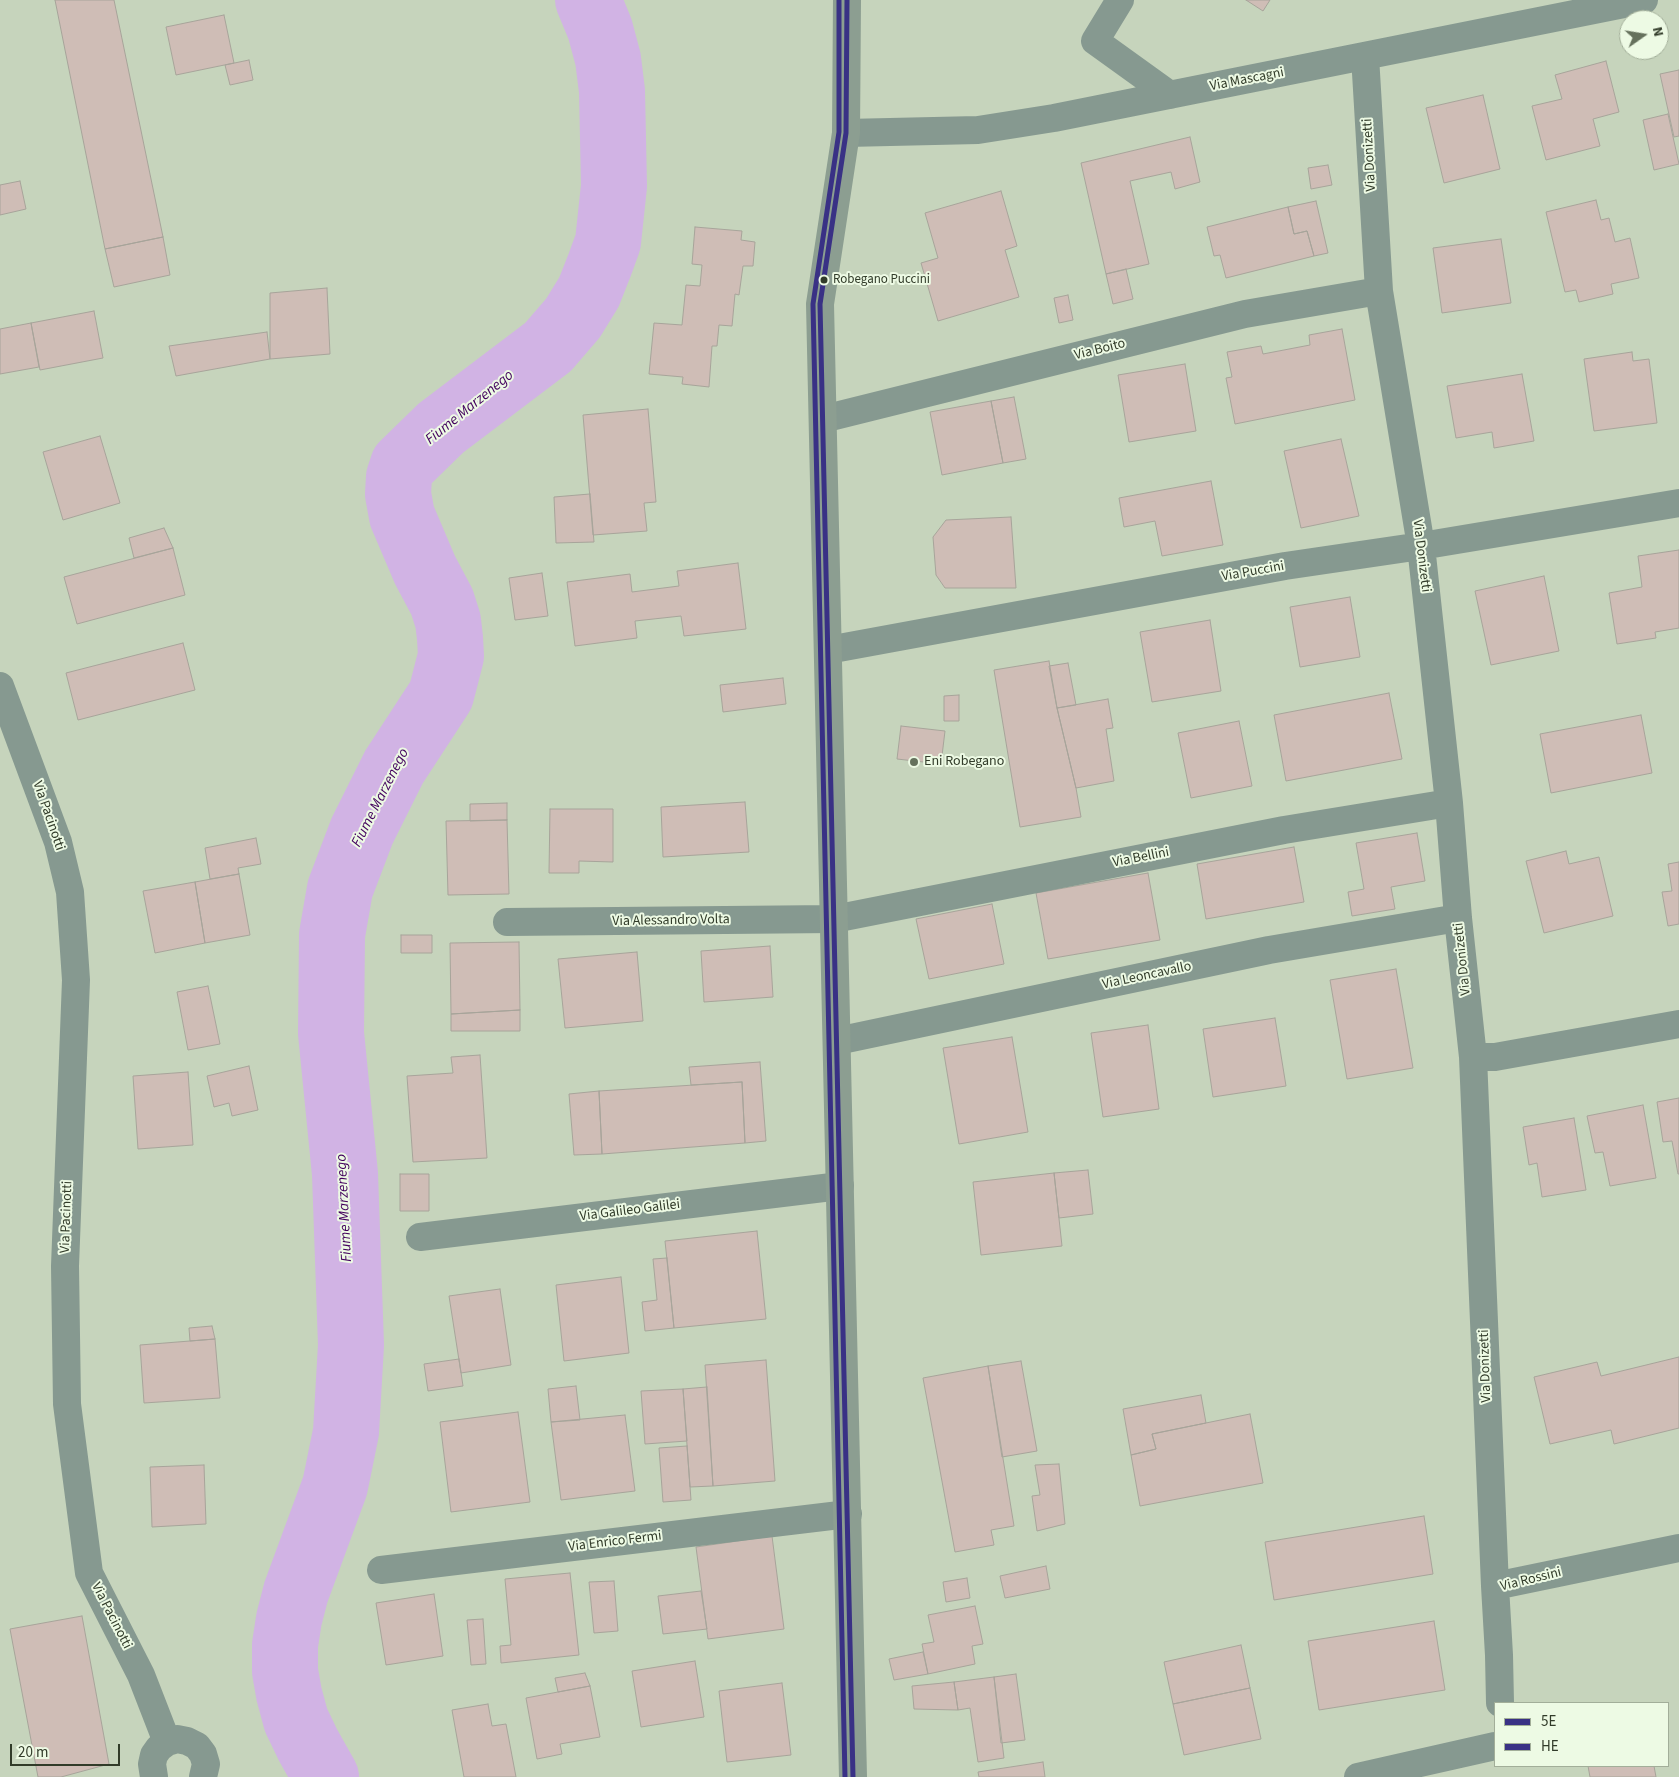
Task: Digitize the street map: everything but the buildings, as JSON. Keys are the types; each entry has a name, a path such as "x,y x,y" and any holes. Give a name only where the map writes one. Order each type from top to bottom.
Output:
{"main road":[{"path":"847,0 846,133 820,304 848,1514 852,1777"}],"street":[{"path":"1120,0 1095,40 1170,95"},
{"name":"Via Mascagni","path":"846,133 978,130 1054,118 1644,0"},
{"name":"Via Donizetti","path":"1365,56 1378,291 1421,546 1449,803 1458,918 1474,1057 1495,1586"},
{"name":"Via Boito","path":"823,419 1245,314 1378,291"},
{"name":"Via Puccini","path":"828,650 1285,566 1421,546 1679,503"},
{"name":"Via Pacinotti","path":"0,686 58,842 70,892 76,980 65,1266 67,1404 89,1572 141,1675 167,1742"},
{"name":"Via Bellini","path":"834,919 1284,830 1449,803"},
{"name":"Via Leoncavallo","path":"837,1041 1269,950 1458,918"},
{"name":"Via Alessandro Volta","path":"507,922 834,919"},
{"path":"1474,1057 1495,1057 1679,1024"},
{"name":"Via Galileo Galilei","path":"420,1237 840,1186"},
{"name":"Via Enrico Fermi","path":"382,1570 848,1514"},
{"name":"Via Rossini","path":"1500,1702 1500,1655 1495,1586 1679,1548"},
{"path":"154,1777 152,1764 154,1755 167,1742 177,1740 187,1741 197,1746 203,1754 206,1764 203,1777"},
{"path":"1358,1777 1494,1746"}],"waterway":[{"name":"Fiume Marzenego","path":"326,1777 296,1720 285,1671 285,1645 296,1592 335,1486 346,1432 351,1345 345,1174 331,1033 332,935 340,889 362,831 394,767 441,695 451,656 448,621 442,602 425,570 402,516 398,494 399,477 403,465 441,428 548,347 573,318 589,292 608,242 614,186 612,91 608,59 600,29 588,0"}],"transit line":[{"name":"HE","path":"839,0 839,132 813,304 845,1777"},
{"name":"5E","path":"847,0 846,133 820,304 853,1777"}],"place":[{"name":"Robegano Puccini","path":"824,280"},
{"name":"Eni Robegano","path":"914,762"}]}
